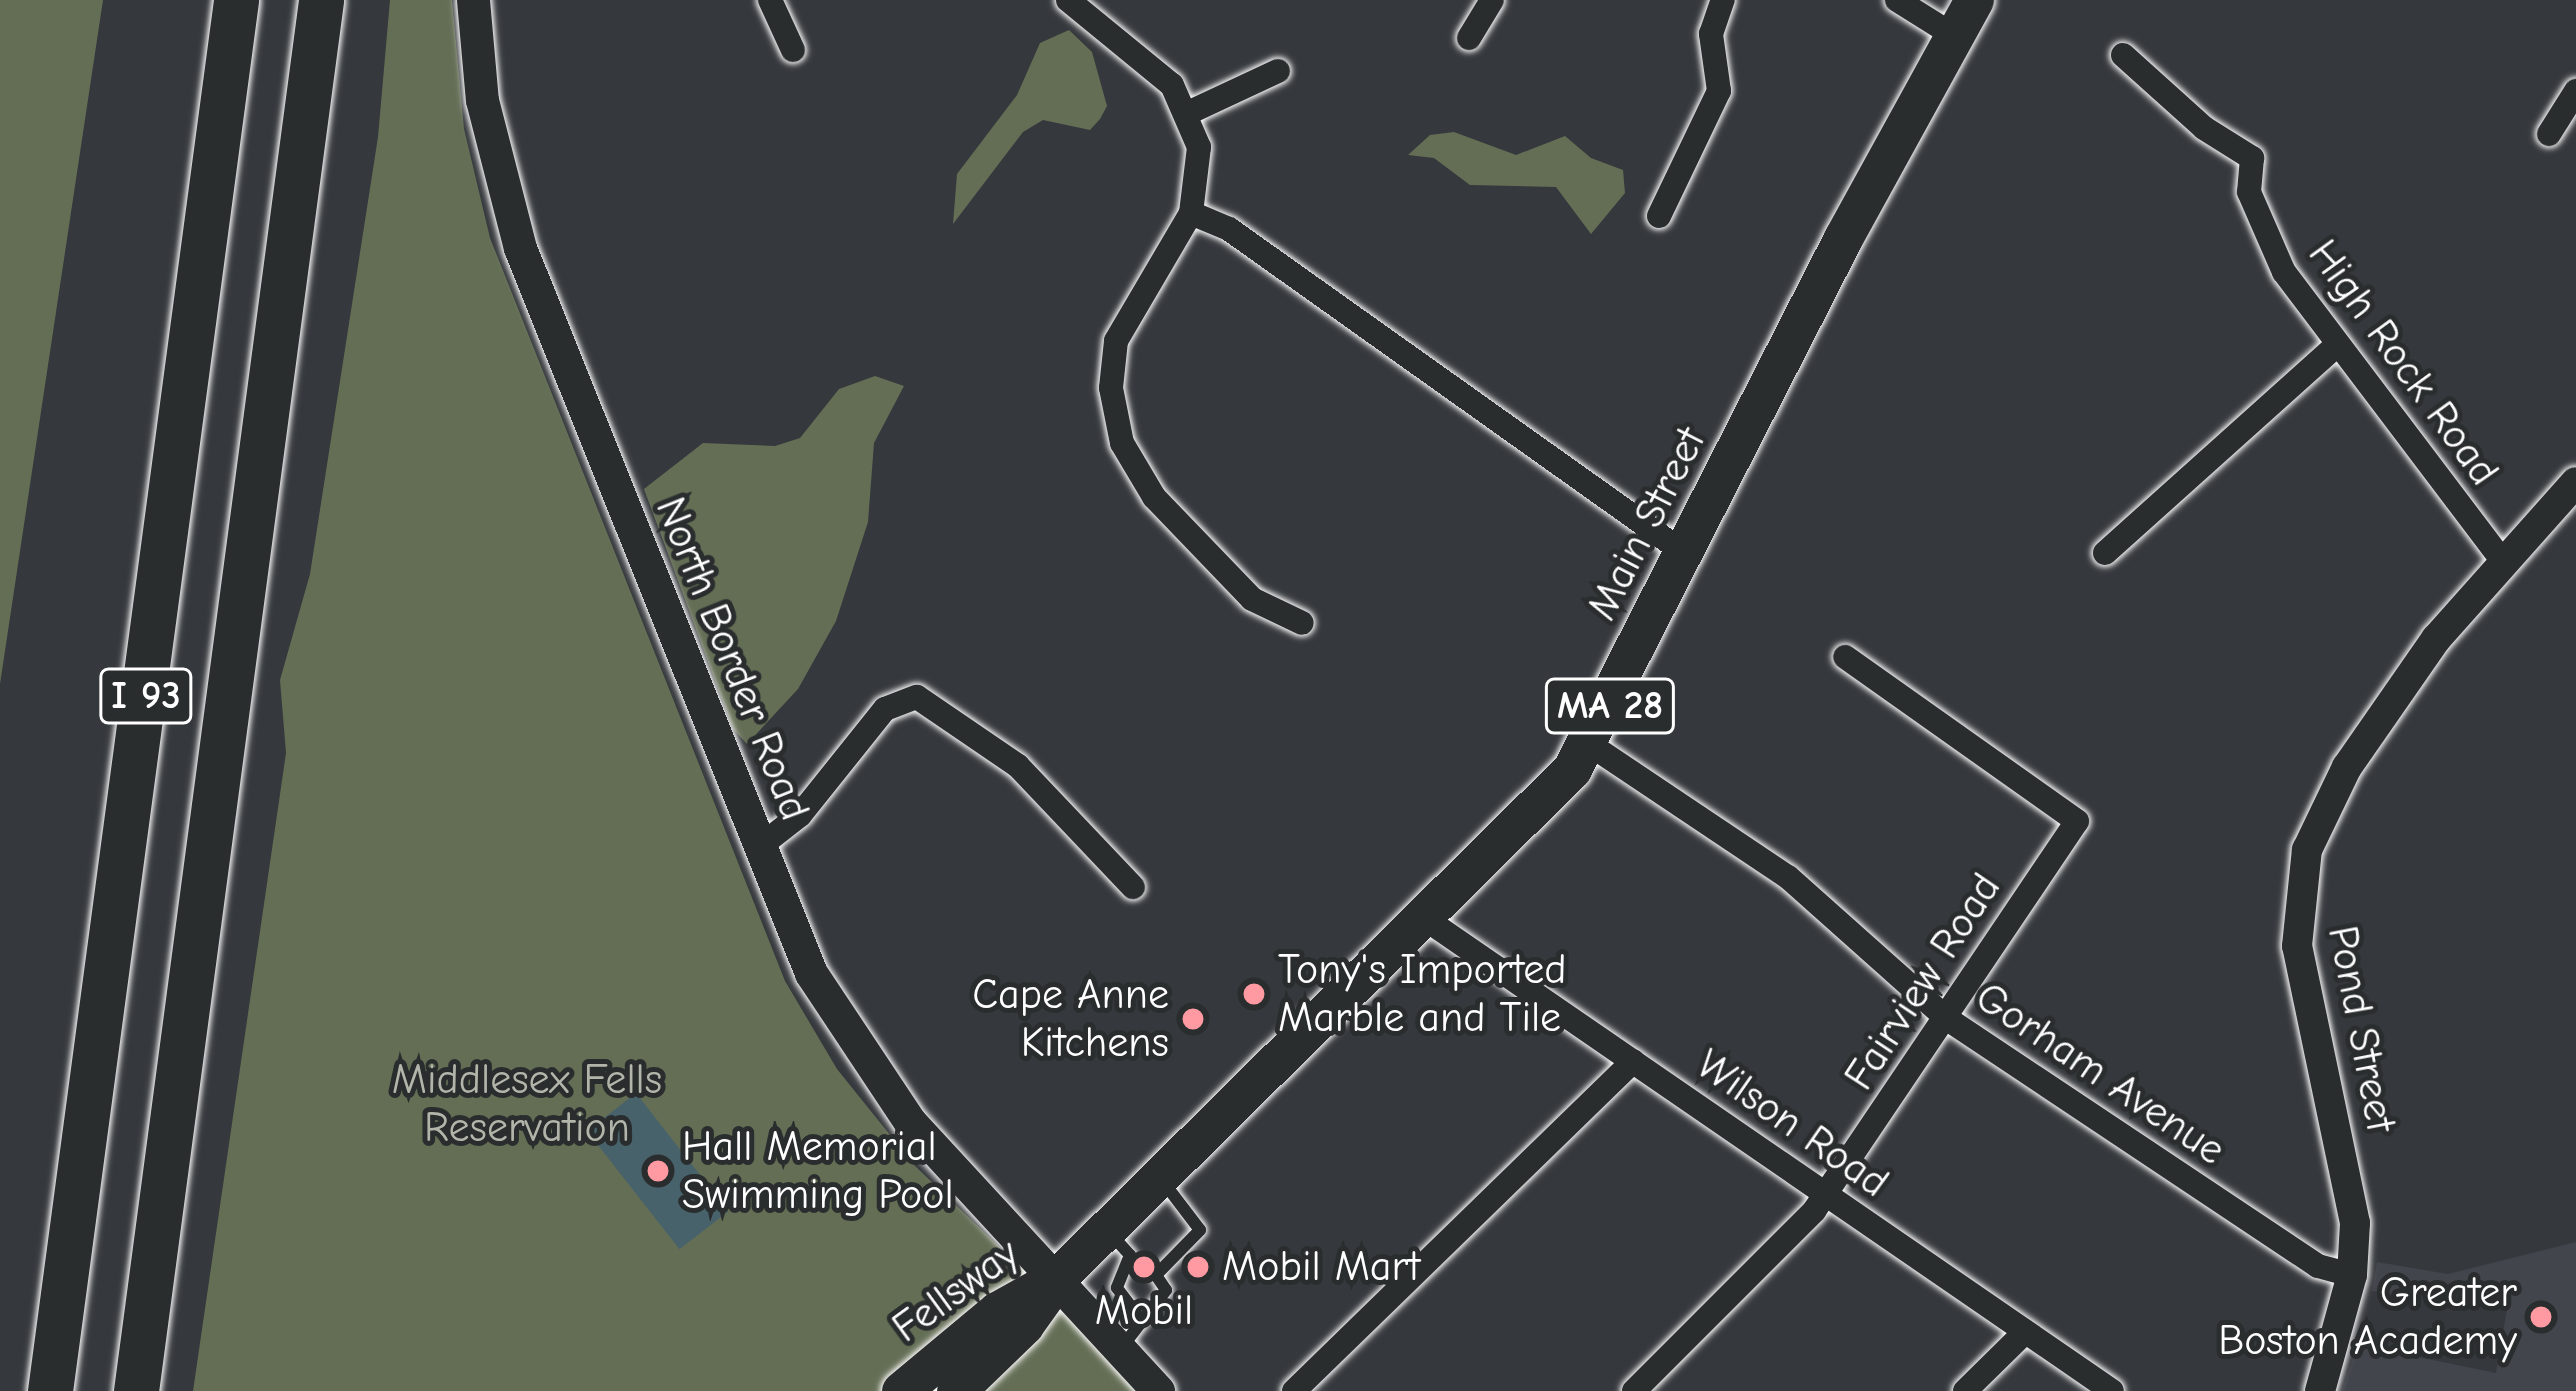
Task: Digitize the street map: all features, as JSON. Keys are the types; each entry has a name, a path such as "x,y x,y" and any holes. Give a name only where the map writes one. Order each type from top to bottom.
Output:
{"highway":[{"name":"I 93","path":"50,1391 236,0"},
{"name":"I 93","path":"136,1391 321,0"}],"main road":[{"name":"North Border Road","path":"473,0 482,100 520,248 811,973 862,1058 932,1146 1059,1276 1132,1334 1158,1391"},
{"name":"Main Street","path":"1059,1276 1541,806 1588,744 1974,0"},
{"name":"Fellsway","path":"901,1391 997,1311 1059,1276"},
{"name":"Fellsway","path":"956,1391 1024,1325 1059,1276"}],"street":[{"path":"770,0 793,50"},
{"path":"1068,0 1161,72 1190,112 1199,157 1191,213 1120,327 1111,369 1116,423 1130,463 1166,509 1252,598 1302,623"},
{"path":"1469,38 1492,0"},
{"path":"1659,216 1719,92 1711,34 1723,0"},
{"path":"1897,0 1953,35"},
{"name":"High Rock Road","path":"2123,55 2204,128 2252,158 2249,192 2262,228 2336,346 2501,559"},
{"path":"1190,112 1278,71"},
{"path":"2549,134 2576,91"},
{"path":"1191,213 1233,232 1686,554"},
{"path":"2105,553 2336,346"},
{"name":"Pond Street","path":"2320,1391 2352,1275 2349,1180 2297,946 2300,880 2347,767 2501,559 2576,482"},
{"name":"Fairview Road","path":"1634,1391 1826,1196 2077,817 1845,657"},
{"path":"759,847 800,815 885,709 917,698 1018,766 1133,887"},
{"name":"Gorham Avenue","path":"1588,744 1788,877 1946,1018 2318,1266 2352,1275"},
{"name":"Wilson Road","path":"1427,920 2112,1391"},
{"path":"1294,1391 1633,1061"},
{"path":"1965,1391 2025,1332"}],"lane":[{"path":"1132,1334 1166,1290 1156,1275 1200,1230 1160,1178"},
{"path":"1107,1230 1130,1256 1117,1288 1132,1334"}],"shaded area":[{"name":"Greater Boston Academy","path":"2576,1242 2576,1391 2342,1391 2360,1337 2375,1348 2496,1373 2512,1281 2409,1297 2372,1291 2377,1262 2448,1274"}],"green space":[{"path":"0,0 103,0 0,684"},
{"name":"Middlesex Fells Reservation","path":"390,0 452,0 464,129 490,238 785,981 837,1069 915,1166 1080,1324 1136,1391 193,1391 286,753 280,680 310,574 378,137"},
{"path":"1069,30 1092,52 1107,106 1100,119 1090,130 1043,120 1023,132 953,224 957,174 1017,95 1040,43"},
{"path":"1454,132 1516,155 1565,136 1591,158 1623,170 1625,193 1591,234 1556,187 1470,185 1434,158 1408,155 1430,135"},
{"path":"875,376 904,386 874,443 868,522 836,621 798,689 747,744 733,729 644,489 703,443 775,446 800,438 839,389"}],"water":[{"name":"Hall Memorial Swimming Pool","path":"636,1093 728,1211 679,1249 587,1131"}],"place":[{"name":"Tony's Imported Marble and Tile","path":"1254,994"},
{"name":"Cape Anne Kitchens","path":"1193,1019"},
{"name":"Hall Memorial Swimming Pool","path":"658,1171"},
{"name":"Mobil","path":"1144,1267"},
{"name":"Mobil Mart","path":"1198,1267"},
{"name":"Greater Boston Academy","path":"2541,1317"}]}
